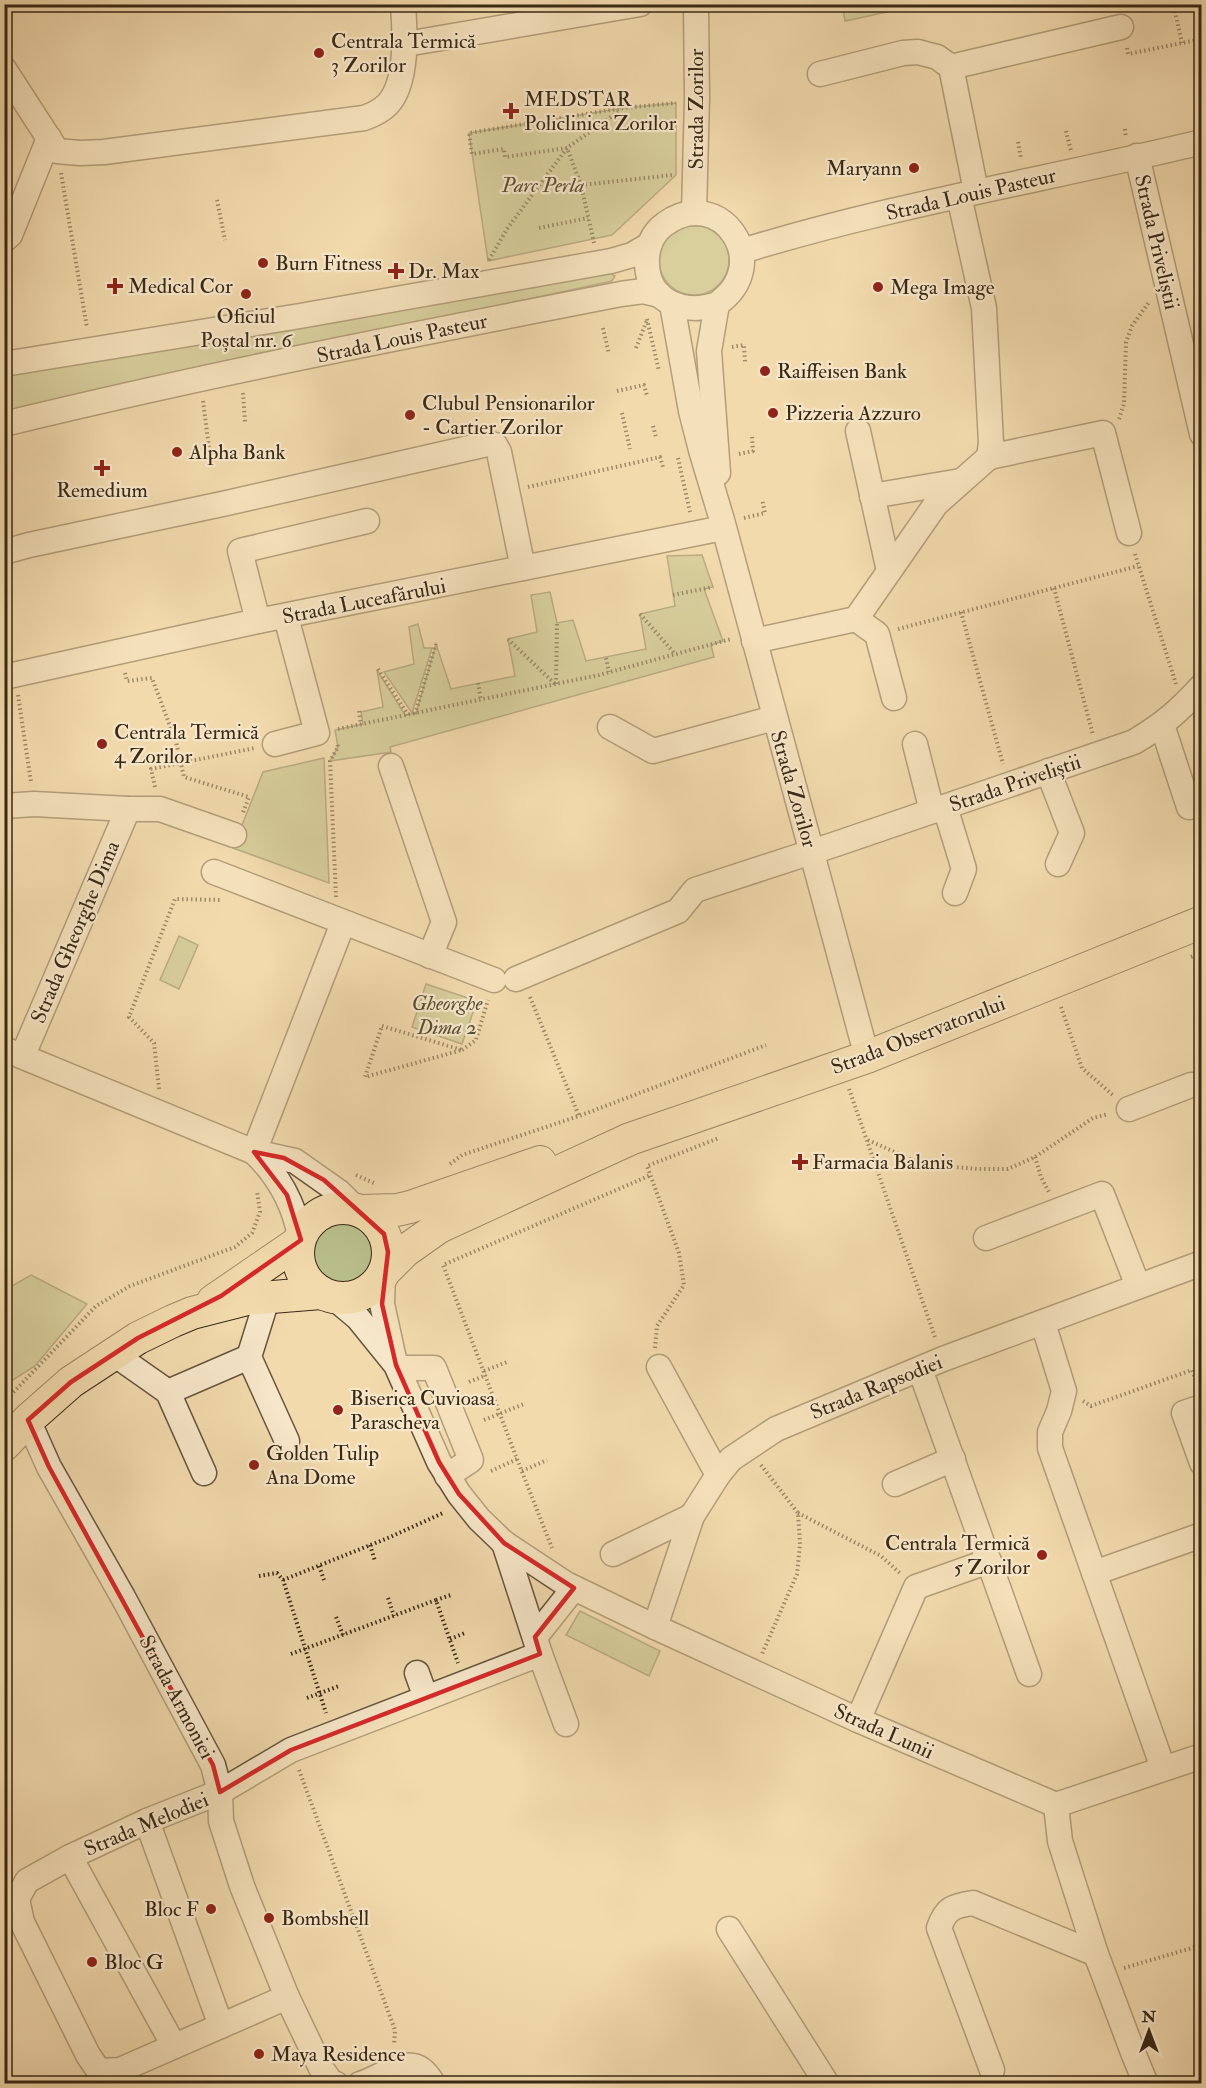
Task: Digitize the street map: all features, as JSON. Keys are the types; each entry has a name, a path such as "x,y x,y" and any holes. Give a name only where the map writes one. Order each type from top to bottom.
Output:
{"main road":[{"name":"Strada Observatorului","path":"384,1272 405,1251 439,1227 630,1139 867,1057 1202,922"},
{"name":"Strada Observatorului","path":"358,1210 397,1210 410,1207 591,1145 630,1139"},
{"path":"192,1313 223,1304 268,1296 327,1295 345,1298 368,1291 377,1284 384,1272 388,1252 384,1234 374,1220 358,1210 341,1208 318,1215 307,1224 300,1240 298,1258 303,1275 308,1282 327,1295"},
{"path":"4,1445 16,1411 71,1382 138,1338 192,1313 221,1296 300,1240"}],"street":[{"path":"4,69 53,144 80,153 116,151 364,118 378,112 389,103 396,91 406,44 403,4"},
{"path":"406,44 640,4"},
{"name":"Strada Zorilor","path":"694,213 697,99 696,4"},
{"path":"951,67 1121,27"},
{"path":"820,74 903,53 918,52 937,57 951,67 984,308 991,442 989,457"},
{"name":"Strada Louis Pasteur","path":"742,252 790,237 967,194 1202,142"},
{"path":"4,240 10,235 53,144"},
{"name":"Strada Priveliștii","path":"1137,156 1202,434"},
{"path":"649,245 662,226 683,214 694,213 705,214 725,224 739,241 743,264 741,276 728,297 717,304 695,309 666,299"},
{"name":"Strada Zorilor","path":"649,245 646,266 649,277 666,299 700,450 730,522"},
{"name":"Strada Louis Pasteur","path":"4,364 400,299 611,261 632,255 649,245"},
{"name":"Strada Louis Pasteur","path":"4,424 224,375 633,292 643,291 666,299"},
{"name":"Strada Zorilor","path":"717,304 710,337 709,357 742,640 774,718 867,1057"},
{"path":"858,431 889,571"},
{"path":"742,640 856,619 936,504 989,457 1103,433 1130,532"},
{"path":"4,552 487,444 495,445 499,453 523,568"},
{"path":"872,496 961,481"},
{"path":"258,621 240,551 368,521"},
{"name":"Strada Luceafărului","path":"10,676 258,621 523,568 730,522"},
{"path":"274,744 317,733 286,617"},
{"path":"856,619 877,634 894,698"},
{"name":"Strada Priveliștii","path":"511,979 678,911 695,890 1134,742 1162,725 1202,686"},
{"path":"610,727 653,751 774,718"},
{"path":"1162,725 1189,807"},
{"path":"915,744 964,870 955,893"},
{"path":"391,766 444,922 430,956"},
{"path":"1048,771 1072,833 1058,864"},
{"name":"Strada Gheorghe Dima","path":"4,806 34,804 160,809 234,835"},
{"name":"Strada Gheorghe Dima","path":"128,809 14,1052 254,1152 295,1161 324,1180 358,1210"},
{"path":"214,872 430,956 511,979"},
{"path":"254,1152 335,920"},
{"path":"1129,1109 1191,1085 1202,1085"},
{"name":"Strada Gheorghe Dima","path":"254,1152 269,1167 294,1208 300,1240"},
{"path":"986,1238 1102,1194 1138,1286"},
{"name":"Strada Rapsodiei","path":"655,1627 692,1516 718,1475 731,1459 747,1448 776,1429 943,1359 1202,1263"},
{"name":"Strada Lunii","path":"384,1272 382,1304 397,1366 439,1462 479,1519 504,1543 570,1586 655,1627 858,1720 1056,1805"},
{"name":"Strada Lunii","path":"327,1295 358,1318 397,1366"},
{"path":"268,1296 249,1357 286,1441"},
{"path":"1043,1323 1064,1391 1050,1432 1050,1448 1163,1768"},
{"path":"114,1354 168,1392 204,1473"},
{"path":"168,1392 249,1357"},
{"path":"397,1366 434,1368 471,1460 447,1476"},
{"path":"659,1366 718,1475"},
{"path":"920,1369 1029,1674"},
{"path":"1202,1407 1184,1413 1202,1463"},
{"name":"Strada Armoniei","path":"16,1411 123,1597 213,1765 220,1792 221,1821 242,1886 287,1997 328,2076"},
{"path":"895,1484 953,1459"},
{"path":"613,1554 692,1516"},
{"path":"1094,1572 1202,1535"},
{"path":"504,1543 566,1724"},
{"path":"858,1720 916,1587 989,1561"},
{"path":"538,1646 570,1586"},
{"name":"Strada Melodiei","path":"287,1997 120,2070 99,2071 88,2055 22,1922 17,1899 27,1881 70,1857 147,1821 220,1792 291,1750 465,1683 538,1646"},
{"path":"417,1673 426,1698"},
{"path":"1146,2084 1100,1964 1060,1841 1056,1805 1202,1756"},
{"path":"147,1821 221,2026"},
{"path":"70,1857 174,2046"},
{"path":"992,2070 939,1928 943,1916 954,1906 973,1903 1100,1964"},
{"path":"729,1929 827,2084"},
{"path":"360,2084 394,2067 406,2066 420,2068 433,2084"}],"path":[{"path":"1165,9 1174,7 1182,43"},
{"path":"1121,27 1128,54 1202,39"},
{"path":"567,148 505,157 504,149 472,154 469,133 623,108 676,103"},
{"path":"488,261 507,229 567,148 623,108"},
{"path":"1066,130 1071,152"},
{"path":"1018,142 1022,164"},
{"path":"53,144 88,336"},
{"path":"567,148 581,185 595,249 611,261"},
{"path":"581,185 676,175"},
{"path":"217,200 225,240"},
{"path":"539,228 588,218"},
{"path":"1103,433 1118,424 1124,404 1126,342 1132,326 1149,303 1168,288"},
{"path":"636,348 647,320"},
{"path":"603,328 609,354"},
{"path":"728,348 744,345 745,363"},
{"path":"617,391 644,385 647,396"},
{"path":"243,393 245,422"},
{"path":"203,401 209,447"},
{"path":"622,413 630,449"},
{"path":"653,426 656,437"},
{"path":"738,455 753,451 752,436"},
{"path":"522,488 660,457 663,467"},
{"path":"730,522 765,513 762,499"},
{"path":"1130,532 1138,566 1183,706"},
{"path":"877,634 1138,566"},
{"path":"673,595 713,587"},
{"path":"1054,588 1098,754"},
{"path":"961,612 1009,784"},
{"path":"640,614 675,654"},
{"path":"556,684 557,624"},
{"path":"508,639 556,684"},
{"path":"335,920 337,896 330,761 338,747 335,730 556,684 742,640"},
{"path":"415,714 436,644"},
{"path":"119,653 127,681 152,678 182,763 184,777 249,796 234,835"},
{"path":"606,658 609,672"},
{"path":"378,669 408,716"},
{"path":"10,676 34,804"},
{"path":"478,683 481,700"},
{"path":"359,711 361,725"},
{"path":"151,769 274,744"},
{"path":"156,1113 161,1101 154,1043 129,1017 175,899 233,900"},
{"path":"462,1050 382,1026 365,1077 462,1050 476,1040 511,979"},
{"path":"511,979 579,1116"},
{"path":"1061,1007 1083,1068 1129,1109"},
{"path":"446,1167 462,1155 579,1116 766,1045"},
{"path":"849,1088 943,1359"},
{"path":"867,1140 921,1164 1008,1169 1035,1157 1094,1118 1129,1109"},
{"path":"1035,1157 1041,1177 1061,1209"},
{"path":"647,1166 678,1253 684,1285 657,1326 654,1343 659,1366"},
{"path":"348,1172 379,1185"},
{"path":"570,1586 517,1459 442,1265 651,1175"},
{"path":"16,1411 96,1306 130,1286 235,1247 252,1233 260,1212 257,1189"},
{"path":"469,1382 507,1362"},
{"path":"1091,1406 1192,1370 1202,1396"},
{"path":"484,1420 524,1404"},
{"path":"747,1448 798,1513 881,1556 916,1587"},
{"path":"489,1472 517,1459"},
{"path":"522,1471 547,1460"},
{"path":"754,1672 797,1574 800,1544 798,1513"},
{"path":"283,1580 443,1514"},
{"path":"370,1545 375,1561"},
{"path":"319,1566 324,1580"},
{"path":"259,1576 277,1573 283,1580 332,1733"},
{"path":"291,1654 451,1595"},
{"path":"388,1599 394,1616"},
{"path":"436,1600 465,1683"},
{"path":"336,1617 342,1635"},
{"path":"450,1639 465,1633"},
{"path":"307,1698 339,1686"},
{"path":"291,1750 395,2030 394,2067"},
{"path":"1100,1964 1202,1945"}],"highlighted area":[{"path":"254,1152 284,1158 324,1180 384,1234 388,1252 382,1304 396,1365 439,1462 459,1494 504,1543 574,1588 535,1637 540,1654 291,1750 220,1792 213,1765 49,1467 28,1420 71,1382 138,1338 221,1296 301,1240 287,1195"}],"green space":[{"path":"842,4 920,4 920,5 845,21"},
{"name":"Parc Perla","path":"676,103 676,175 612,235 488,261 469,133 623,108"},
{"path":"687,225 701,225 714,231 723,240 729,253 727,273 719,285 701,295 687,295 674,289 665,280 659,267 659,253 665,240 674,231"},
{"path":"610,273 615,276 612,281 5,412 5,372"},
{"path":"702,555 713,587 704,589 723,641 711,645 714,657 390,747 391,752 330,761 338,747 335,730 363,724 361,712 383,707 377,670 405,715 416,713 436,644 451,689 515,676 508,639 537,632 531,595 550,592 557,623 573,620 586,661 646,649 640,614 675,606 667,556"},
{"path":"418,624 424,648 432,648 412,713 384,672 414,664 409,627"},
{"path":"324,758 329,883 233,848 263,772"},
{"path":"179,936 198,945 179,989 160,980"},
{"name":"Gheorghe Dima 2","path":"426,984 477,1001 462,1044 412,1027"},
{"path":"345,1220 358,1223 368,1230 375,1240 378,1253 375,1266 368,1276 358,1283 345,1286 332,1283 322,1276 315,1266 312,1253 315,1240 322,1230 332,1223"},
{"path":"31,1275 87,1304 35,1366 5,1385 5,1290"},
{"path":"580,1611 660,1651 649,1676 566,1635"}],"place":[{"name":"Centrala Termică 3 Zorilor","path":"319,53"},
{"name":"MEDSTAR Policlinica Zorilor","path":"511,111"},
{"name":"Maryann","path":"914,168"},
{"name":"Burn Fitness","path":"263,263"},
{"name":"Dr. Max","path":"396,271"},
{"name":"Medical Cor","path":"115,286"},
{"name":"Mega Image","path":"878,287"},
{"name":"Oficiul Poștal nr. 6","path":"246,294"},
{"name":"Raiffeisen Bank","path":"765,371"},
{"name":"Pizzeria Azzuro","path":"773,413"},
{"name":"Clubul Pensionarilor - Cartier Zorilor","path":"410,415"},
{"name":"Alpha Bank","path":"177,452"},
{"name":"Remedium","path":"102,468"},
{"name":"Centrala Termică 4 Zorilor","path":"102,744"},
{"name":"Farmacia Balanis","path":"800,1162"},
{"name":"Biserica Cuvioasa Parascheva","path":"338,1410"},
{"name":"Golden Tulip Ana Dome","path":"254,1465"},
{"name":"Centrala Termică 5 Zorilor","path":"1042,1555"},
{"name":"Bloc F","path":"211,1909"},
{"name":"Bombshell","path":"269,1918"},
{"name":"Bloc G","path":"92,1962"},
{"name":"Maya Residence","path":"259,2054"}]}
